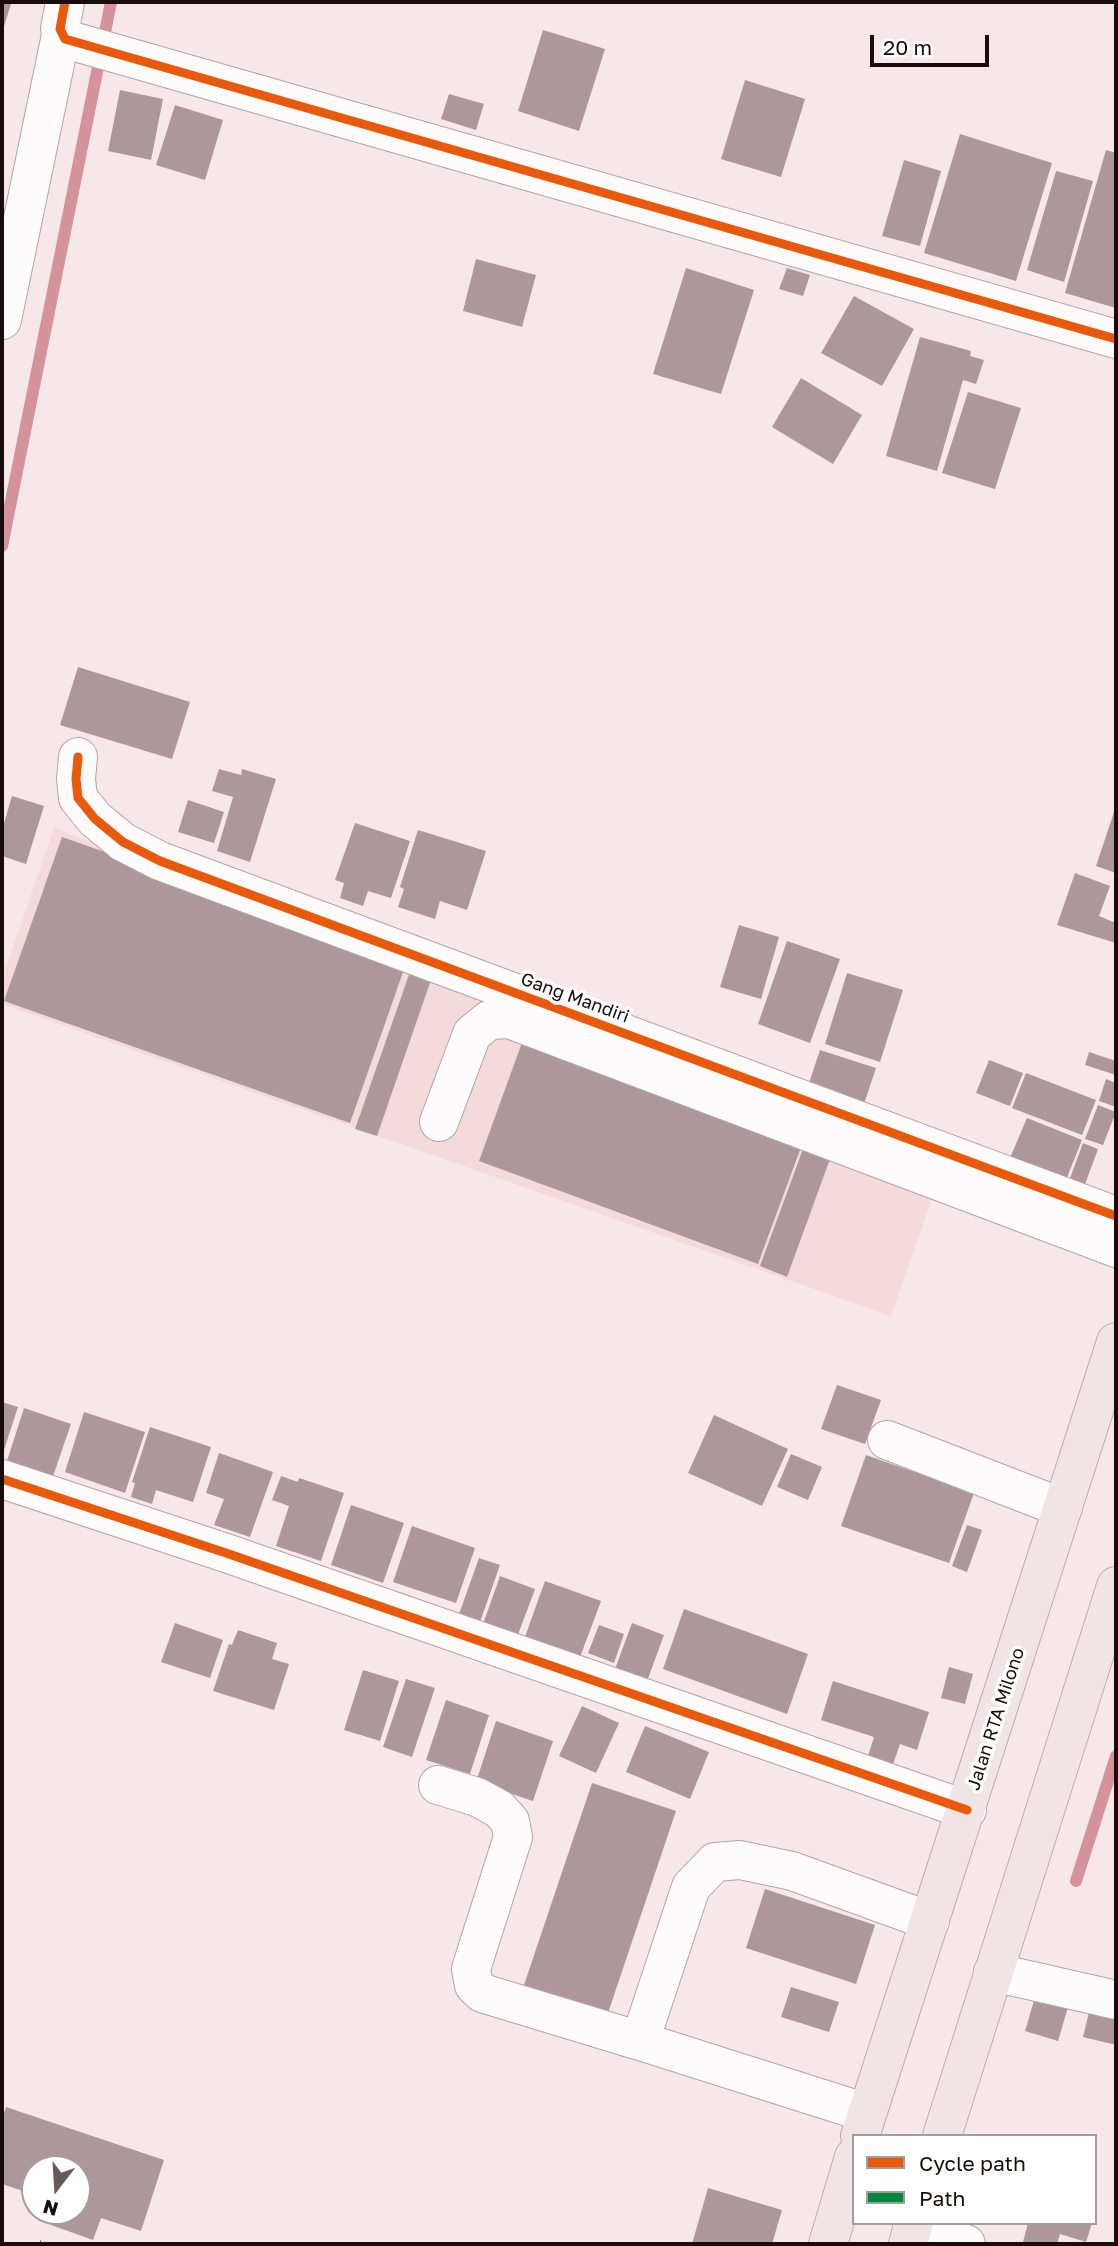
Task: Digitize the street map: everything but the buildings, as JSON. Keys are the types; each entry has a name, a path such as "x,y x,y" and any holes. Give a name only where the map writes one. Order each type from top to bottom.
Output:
{"highway":[{"name":"Jalan RTA Milono","path":"864,2124 1116,1342"},
{"path":"943,2134 1116,1587"},
{"path":"828,2244 852,2164"}],"street":[{"path":"2,320 83,33 1116,339"},
{"name":"Gang Mandiri","path":"78,757 78,798 95,819 124,842 160,861 1116,1216"},
{"path":"439,1122 472,1034 489,1020 509,1019 1116,1248"},
{"path":"887,1440 1063,1508"},
{"path":"2,1479 226,1553 967,1811"},
{"path":"438,1785 477,1797 499,1809 510,1821 513,1837 471,1969 474,1985 482,1993 640,2041 864,2124"},
{"path":"640,2041 691,1887 715,1862 740,1860 792,1871 930,1921"},
{"path":"993,1972 1116,2000"},
{"path":"911,2232 965,2244"}],"shaded area":[{"path":"54,828 1104,1221 1091,1260 932,1199 891,1316 2,1004 2,979"}],"waterway":[{"path":"2,546 111,2"},
{"path":"1076,1881 1116,1756"}],"cycle path":[{"path":"65,2 60,29 65,39 1116,339"},
{"path":"78,757 78,798 95,819 123,842 160,861 1116,1216"},
{"path":"2,1479 226,1553 967,1810"}]}
